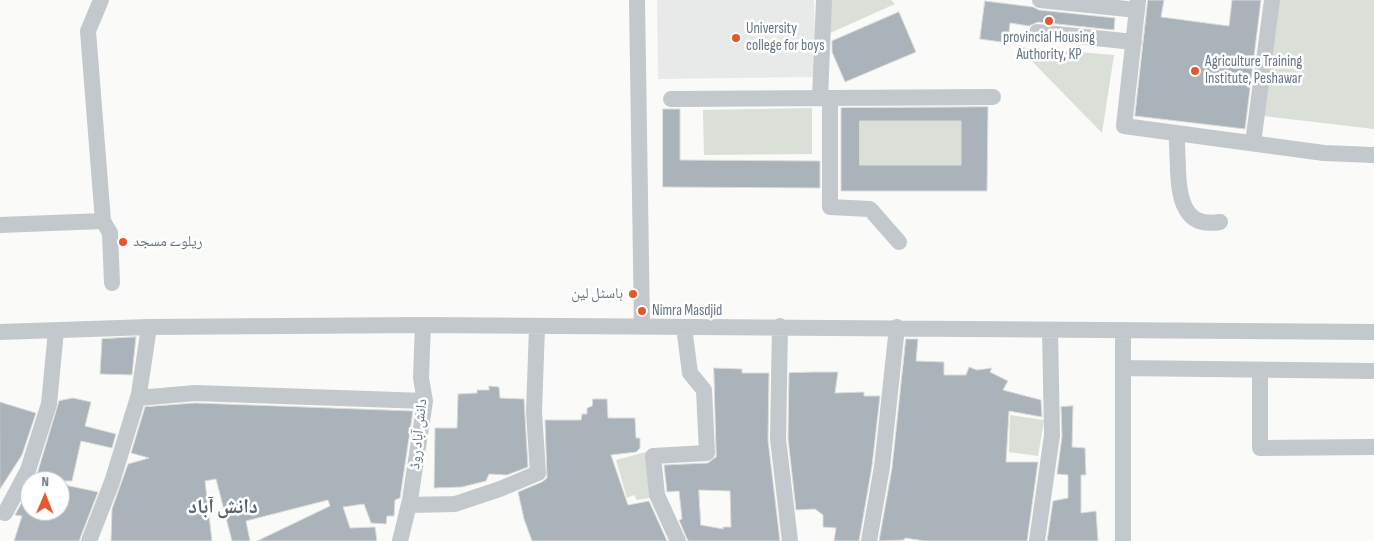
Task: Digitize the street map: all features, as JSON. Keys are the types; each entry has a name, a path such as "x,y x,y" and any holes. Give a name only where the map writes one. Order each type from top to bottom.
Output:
{"street":[{"path":"100,0 88,32 103,221 110,233 112,283"},
{"path":"637,0 642,327"},
{"path":"824,0 825,98 830,207 870,209 900,242"},
{"path":"1040,0 1138,5 1124,126 1324,153 1374,155"},
{"path":"1253,143 1272,0"},
{"path":"1037,32 1134,42"},
{"path":"671,99 993,97"},
{"path":"1176,133 1179,154 1180,192 1186,210 1199,222 1207,224 1220,222"},
{"path":"0,225 103,221"},
{"path":"0,332 149,327 424,325 537,327 780,326 1374,332"},
{"name":"دانش آباد روڈ","path":"400,541 409,504 425,401 421,378 424,325"},
{"path":"780,326 778,439 790,541"},
{"path":"89,541 112,482 138,398 149,327"},
{"path":"409,504 455,504 500,489 538,473 534,412 537,327"},
{"path":"678,541 657,495 653,456 707,453 704,390 690,373 684,327"},
{"path":"869,541 884,450 897,327"},
{"path":"1037,541 1052,435 1050,330"},
{"path":"1123,330 1123,541"},
{"path":"5,513 28,470 49,404 56,331"},
{"path":"1123,368 1374,371"},
{"path":"1260,370 1260,448 1374,447"},
{"path":"138,398 195,393 425,401"}],"shaded area":[{"name":"University college for boys","path":"657,0 814,0 816,77 658,79"},
{"path":"829,0 891,0 895,4 828,34"},
{"path":"1278,0 1374,0 1374,129 1263,116"},
{"path":"1018,47 1114,55 1102,133"},
{"path":"812,108 812,154 704,155 703,110"},
{"path":"860,121 961,121 961,165 860,165"},
{"path":"1010,415 1044,420 1038,456 1009,452"},
{"path":"646,452 655,497 637,500 634,495 627,498 616,460"}],"building":[{"name":"Agriculture Training Institute, Peshawar","path":"1148,0 1164,0 1161,17 1229,26 1232,0 1261,0 1245,129 1135,116"},
{"name":"provincial Housing Authority, KP","path":"985,1 1033,7 1039,10 1115,18 1114,30 1038,22 1029,26 1010,23 1008,43 980,39"},
{"path":"899,12 916,52 845,82 832,52 832,41"},
{"path":"988,107 987,191 841,191 841,108","holes":["860,121 961,121 961,165 860,165"]},
{"path":"663,109 680,109 680,160 820,161 820,188 663,187"},
{"path":"136,337 132,375 100,374 102,339"},
{"path":"906,339 918,339 916,361 944,362 944,375 966,375 969,367 977,370 992,368 990,372 1008,381 1003,390 1041,400 1042,417 1009,411 1006,462 1038,462 1027,541 925,541 905,538 904,540 879,541 892,468"},
{"path":"714,368 742,369 742,373 769,373 768,440 780,541 688,541 679,520 682,519 679,491 667,492 664,465 708,463 716,457","holes":["699,490 730,491 731,527 723,527 723,529 701,525"]},
{"path":"838,372 835,393 864,392 864,396 880,396 872,466 859,541 834,541 836,528 823,527 823,515 815,509 796,510 788,438 789,373"},
{"path":"489,386 499,387 500,398 524,399 528,467 507,475 489,474 486,481 462,487 434,488 435,428 457,428 458,394 477,393 477,390 489,390"},
{"path":"73,398 91,402 85,426 116,434 112,448 81,441 72,481 70,481 70,471 38,471 59,401"},
{"path":"593,399 607,399 608,418 635,418 636,438 640,438 640,448 636,452 611,455 628,505 649,501 667,541 532,541 524,519 518,492 547,478 545,420 581,420 582,414 587,414 587,408 592,406"},
{"path":"0,402 36,413 22,455 0,489"},
{"path":"195,403 413,411 400,498 395,500 394,516 387,516 386,524 371,523 364,504 343,507 350,528 375,527 377,541 257,541 330,506 328,500 246,521 250,541 232,541 216,479 205,481 212,541 111,541 112,509 128,464 149,458 131,453 145,407"},
{"path":"1073,406 1072,447 1085,448 1086,475 1081,475 1081,513 1096,511 1098,541 1047,541 1053,501 1068,498 1068,475 1057,474 1062,436 1061,407"},
{"path":"70,486 98,492 79,541 14,541 20,521 70,521"},
{"path":"20,506 20,516 15,515"}],"place":[{"name":"provincial Housing Authority, KP","path":"1049,21"},
{"name":"University college for boys","path":"736,38"},
{"name":"Agriculture Training Institute, Peshawar","path":"1195,71"},
{"name":"ریلوے مسجد","path":"123,242"},
{"name":"ہاسٹل لین","path":"633,294"},
{"name":"Nimra Masdjid","path":"642,311"}],"district":[{"name":"دانش آباد","path":"223,508"}]}
